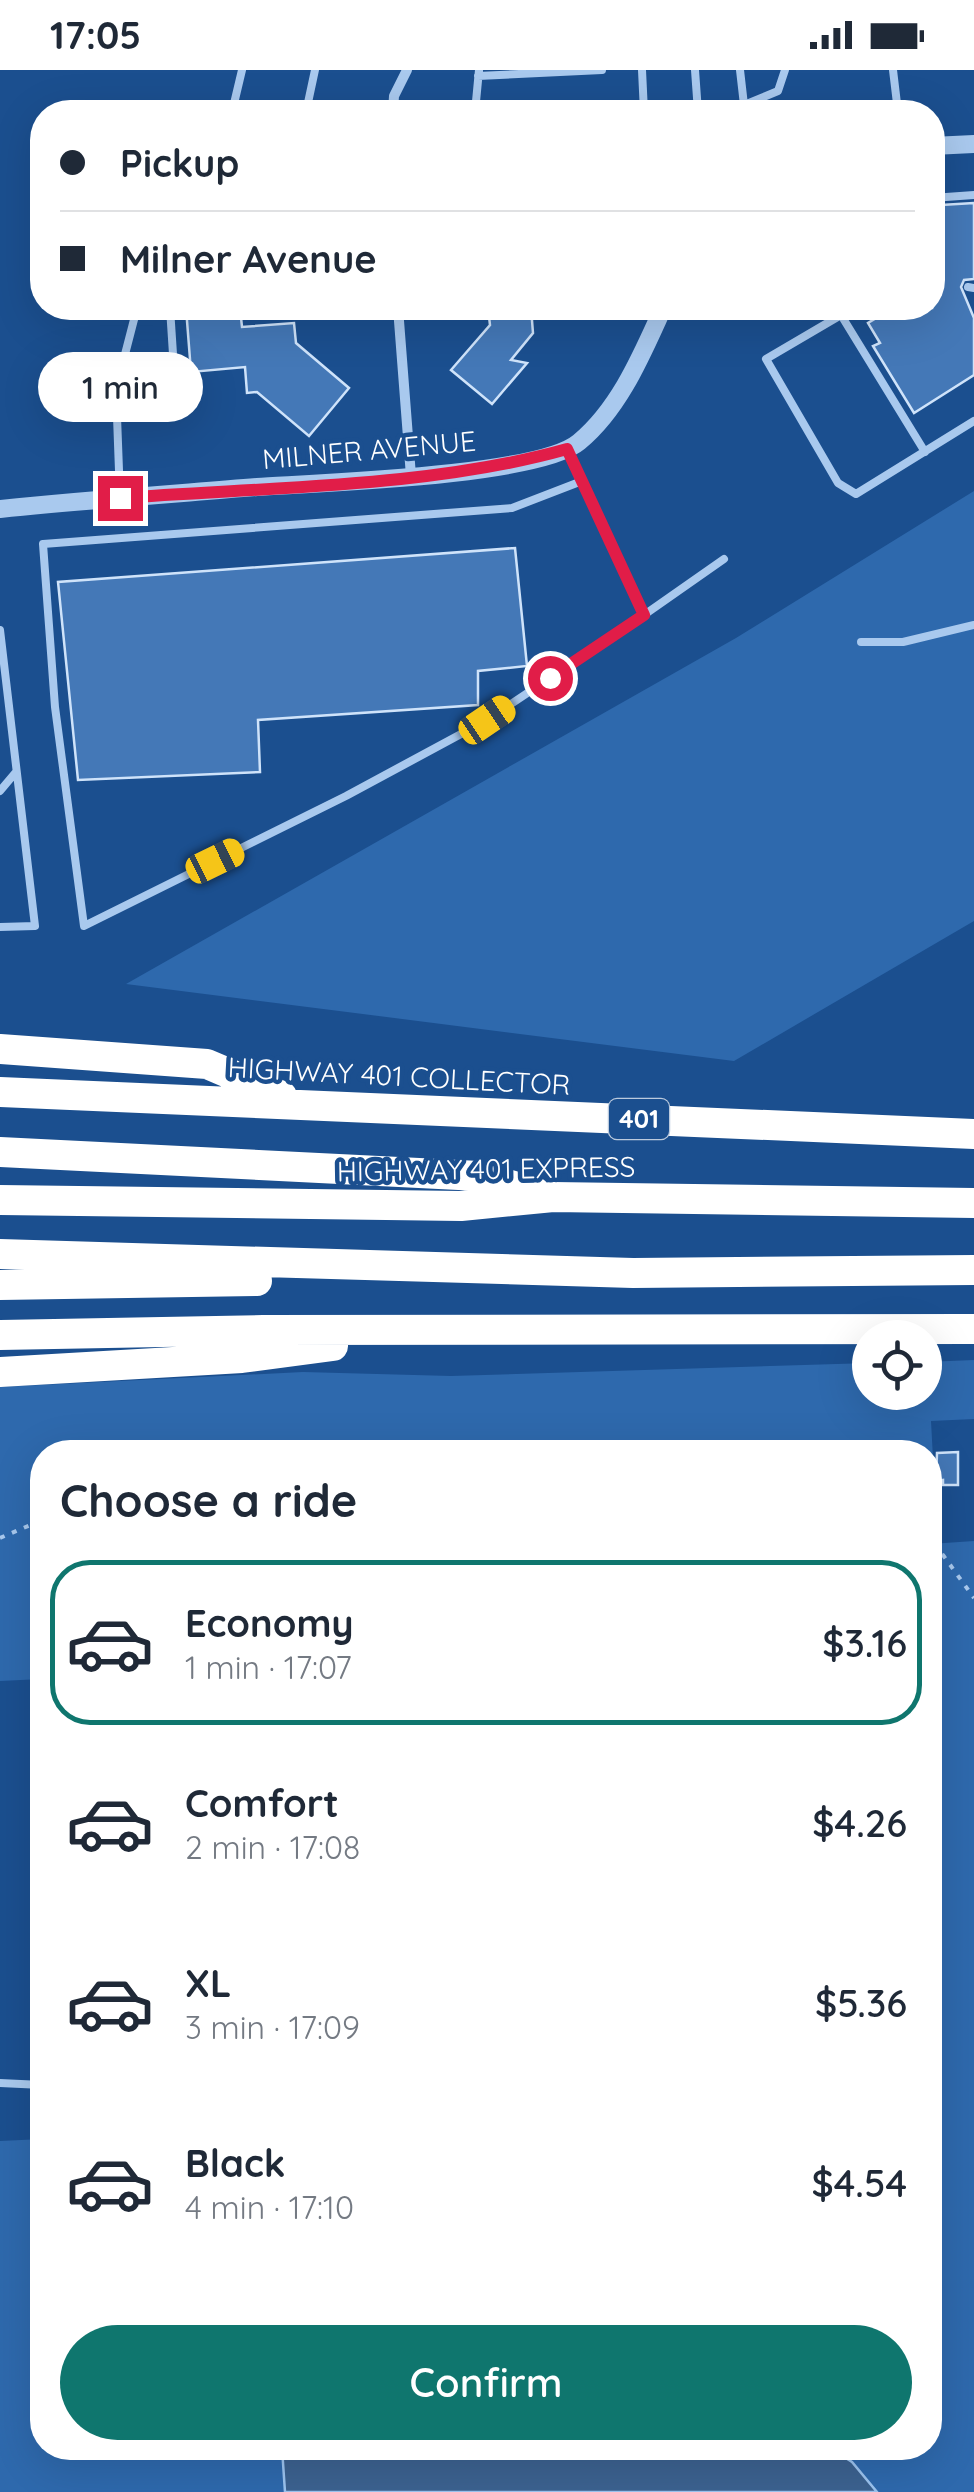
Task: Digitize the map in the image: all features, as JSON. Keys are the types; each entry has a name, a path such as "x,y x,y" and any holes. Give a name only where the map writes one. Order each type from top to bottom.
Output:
{"highway":[{"path":"0,1049 207,1064 304,1104"},
{"name":"HIGHWAY 401 COLLECTOR","path":"0,1092 974,1134"},
{"path":"0,1152 479,1176 553,1198"},
{"name":"HIGHWAY 401 EXPRESS","path":"0,1200 461,1206 553,1198 974,1204"},
{"path":"0,1254 633,1273"},
{"path":"0,1286 974,1270"},
{"path":"0,1335 263,1330 974,1329"},
{"path":"0,1372 242,1358 435,1332"}],"street":[{"path":"394,100 407,70"},
{"path":"945,145 974,144"},
{"path":"399,320 410,476"},
{"name":"MILNER AVENUE","path":"0,509 410,476 513,464 567,449 578,443 616,399 657,320"}],"lane":[{"path":"235,100 242,70"},
{"path":"309,100 315,70"},
{"path":"477,100 478,73 602,70"},
{"path":"642,70 643,100"},
{"path":"695,70 697,100"},
{"path":"740,70 743,100"},
{"path":"756,100 778,91 785,70"},
{"path":"893,70 897,100"},
{"path":"945,197 974,195"},
{"path":"120,498 116,389 134,320"},
{"path":"116,389 175,385 171,320"},
{"path":"832,320 766,359 838,483 856,494 974,421"},
{"path":"844,320 925,452"},
{"path":"567,449 644,615"},
{"path":"582,481 512,508 43,544 55,707 84,926 346,796 487,720 724,559"},
{"path":"861,642 903,642 974,625"},
{"path":"0,630 34,926 0,928"},
{"path":"0,791 16,772"},
{"path":"0,2083 30,2084"}],"path":[{"path":"0,1538 30,1525"},
{"path":"942,1555 974,1598"}],"shaded area":[{"path":"974,491 974,921 734,1061 126,984 736,638"},
{"path":"974,1360 974,1419 931,1421 932,1440 30,1440 30,1680 0,1681 0,1387 303,1372 451,1376 852,1364 852,1410 942,1410 942,1361"},
{"path":"974,1541 974,2492 877,2492 849,2460 942,2460 942,1543"},
{"path":"30,2140 30,2460 283,2460 285,2492 0,2492 0,2141"},
{"path":"283,2460 849,2460 877,2492 285,2492"}],"building":[{"path":"974,203 974,279 964,280 961,287 974,318 974,375 914,413 873,346 880,343 868,323 945,320 945,205"},
{"path":"187,320 241,320 242,327 294,323 296,343 349,388 309,436 257,392 247,393 245,367 191,372"},
{"path":"489,320 532,320 533,333 511,360 527,363 492,404 451,370 490,325"},
{"path":"515,548 527,666 478,671 478,705 258,720 260,772 78,780 58,582"},
{"path":"958,1452 958,1485 943,1485 942,1453"}],"route":[{"path":"120,498 410,476 513,464 567,449 644,615 550,678"}]}
